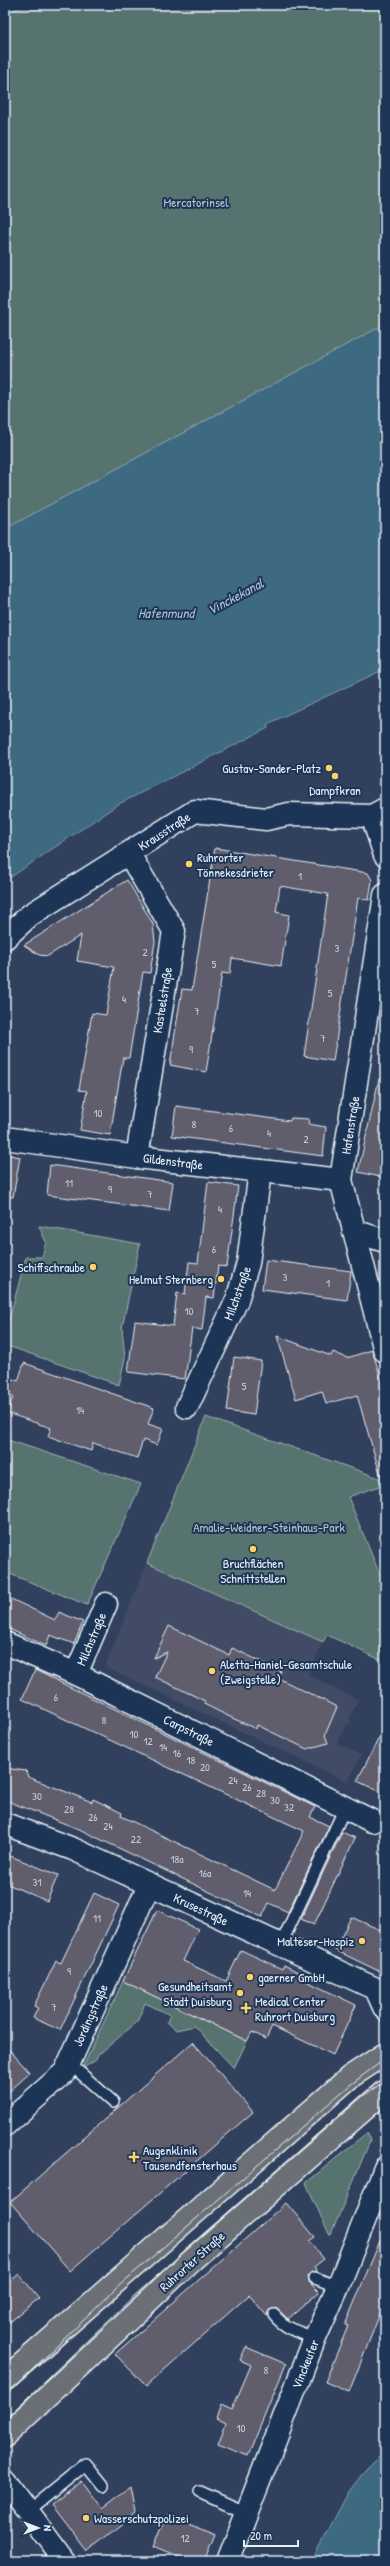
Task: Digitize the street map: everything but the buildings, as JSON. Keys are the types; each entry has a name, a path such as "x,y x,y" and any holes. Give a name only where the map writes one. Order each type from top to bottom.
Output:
{"main road":[{"path":"5,2379 350,2077 385,2054"},
{"name":"Ruhrorter Straße","path":"5,2436 193,2259 382,2099"}],"street":[{"name":"Krausstraße","path":"5,938 30,915 195,811 266,819 289,814 350,817 378,813"},
{"path":"378,813 385,855"},
{"name":"Kasteelstraße","path":"129,854 174,931 137,1157"},
{"name":"Hafenstraße","path":"385,895 342,1180 385,1351"},
{"name":"Gildenstraße","path":"5,1138 137,1157 342,1180"},
{"name":"Milchstraße","path":"187,1407 237,1300 242,1285 248,1263 260,1171"},
{"path":"354,1231 385,1241"},
{"name":"Milchstraße","path":"76,1674 106,1604"},
{"name":"Carpstraße","path":"5,1643 76,1674 372,1821"},
{"name":"Krusestraße","path":"5,1824 73,1849 280,1946 376,1989 385,2009"},
{"name":"Jordingstraße","path":"5,2125 65,2072 149,1884"},
{"name":"Vinckeufer","path":"228,2561 315,2338 338,2287 385,2168"},
{"path":"5,2480 65,2561"}],"lane":[{"path":"280,1946 345,1808"},
{"path":"69,2063 113,2102"},
{"path":"315,2278 338,2287"},
{"path":"274,2315 280,2322 294,2331 315,2338"},
{"path":"28,2511 86,2464 103,2485"},
{"path":"200,2492 247,2513"}],"shaded area":[{"name":"Aletta-Haniel-Gesamtschule (Zweigstelle)","path":"147,1563 323,1642 308,1675 358,1700 350,1717 350,1723 345,1726 337,1743 361,1755 348,1782 105,1667"}],"green space":[{"name":"Mercatorinsel","path":"24,5 385,5 385,324 5,529 5,14"},
{"path":"39,1226 140,1244 122,1328 125,1358 119,1385 5,1345 5,1334 26,1257 42,1257 46,1242"},
{"name":"Amalie-Weidner-Steinhaus-Park","path":"206,1417 385,1480 385,1484 348,1497 385,1587 385,1662 327,1635 323,1642 147,1563"},
{"path":"5,1439 141,1484 87,1605 5,1572"},
{"path":"123,1981 247,2041 234,2068 194,2026 176,2030 167,2022 170,2015 145,2003 137,2022 98,2055 96,2060 82,2069"},
{"path":"365,2134 368,2134 370,2141 331,2234 329,2234 306,2183"}],"water":[{"name":"Hafenmund","path":"385,324 385,669 267,724 268,728 117,805 5,881 5,529"},
{"path":"385,2450 385,2561 312,2561 348,2493 366,2469"}],"tram line":[{"path":"5,2396 121,2284 350,2085 385,2059"},
{"path":"5,2419 135,2295 363,2096 385,2081"}],"place":[{"name":"Gustav-Sander-Platz","path":"329,768"},
{"name":"Dampfkran","path":"335,776"},
{"name":"Ruhrorter Tönnekesdrieter","path":"189,864"},
{"name":"Schiffschraube","path":"93,1267"},
{"name":"Helmut Sternberg","path":"221,1279"},
{"name":"Bruchflächen Schnittstellen","path":"253,1549"},
{"name":"Aletta-Haniel-Gesamtschule (Zweigstelle)","path":"212,1671"},
{"name":"Malteser-Hospiz","path":"362,1941"},
{"name":"gaerner GmbH","path":"250,1977"},
{"name":"Gesundheitsamt Stadt Duisburg","path":"240,1993"},
{"name":"Medical Center Ruhrort Duisburg","path":"246,2008"},
{"name":"Augenklinik Tausendfensterhaus","path":"134,2157"},
{"name":"Wasserschutzpolizei","path":"86,2518"}],"water label":[{"name":"Vinckekanal","path":"235,596"}]}
